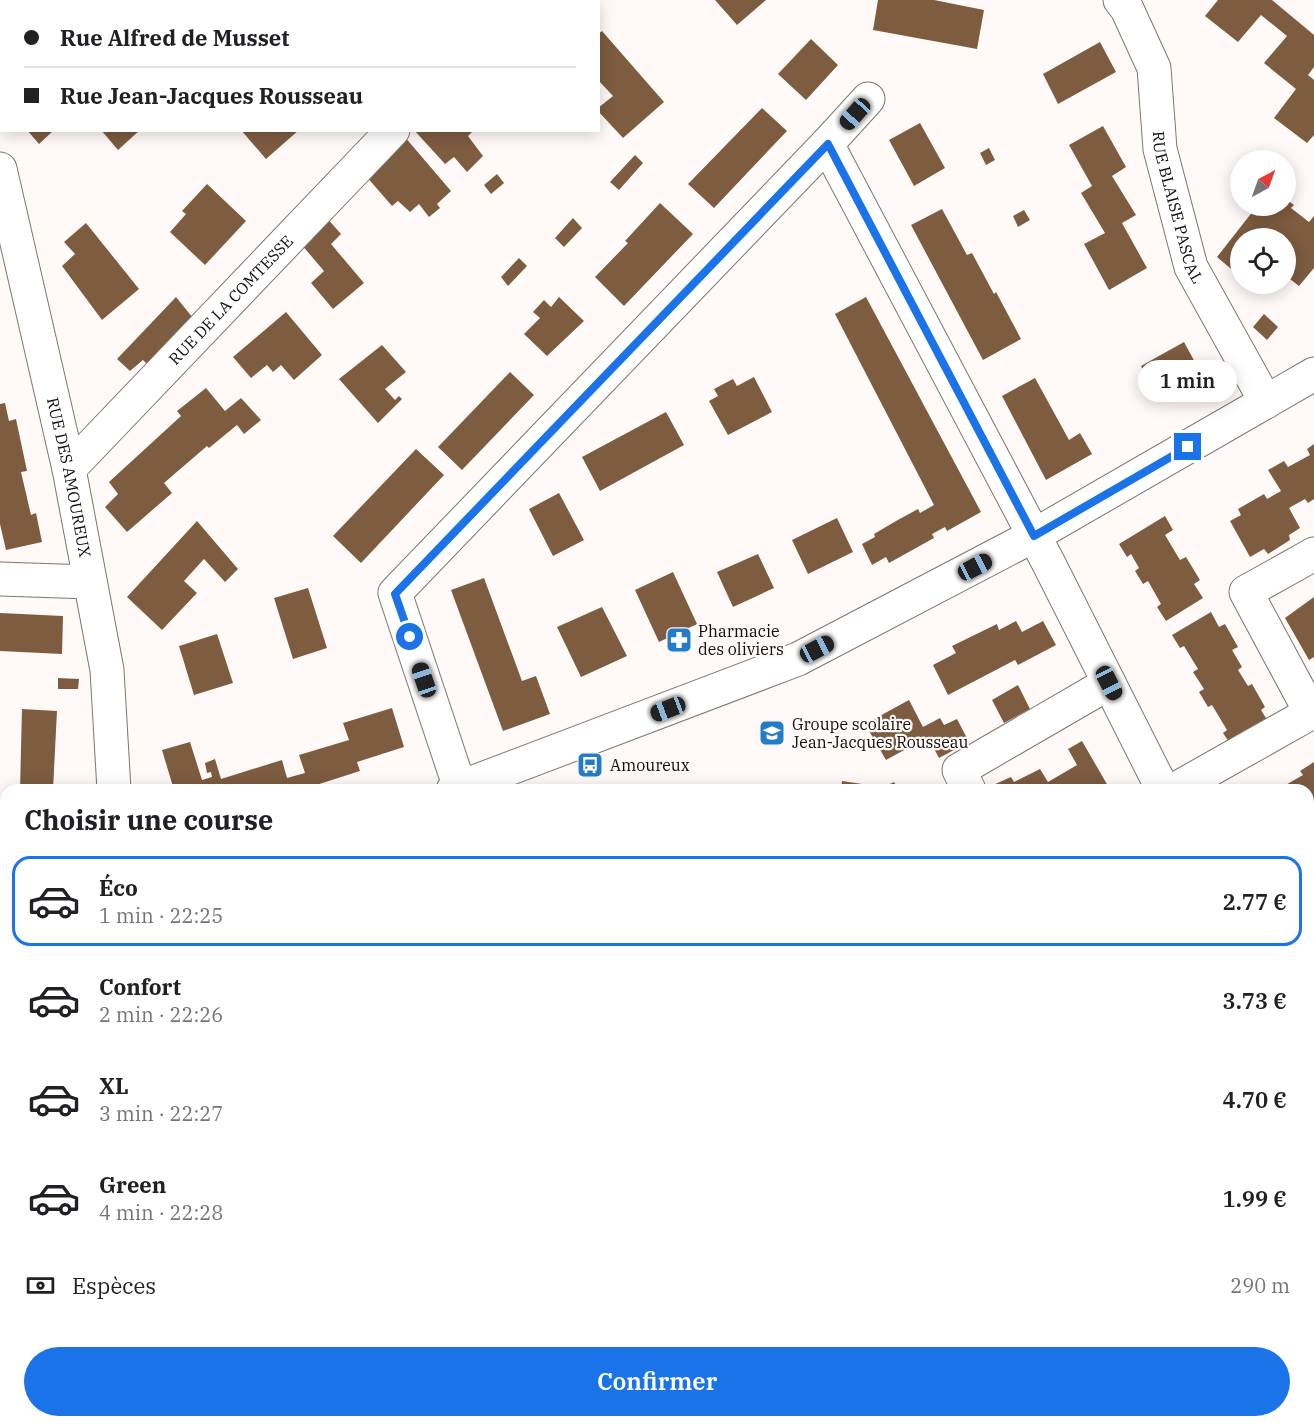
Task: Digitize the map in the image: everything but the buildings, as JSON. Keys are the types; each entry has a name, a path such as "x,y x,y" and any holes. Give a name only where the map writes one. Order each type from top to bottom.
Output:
{"street":[{"name":"RUE BLAISE PASCAL","path":"1120,0 1127,9 1154,68 1160,149 1191,267 1266,402"},
{"path":"455,784 395,594 828,144 868,99"},
{"name":"RUE DE LA COMTESSE","path":"69,469 391,132"},
{"path":"828,144 1034,536 1160,784"},
{"name":"RUE DES AMOUREUX","path":"0,169 69,469 107,670 114,784"},
{"path":"470,784 798,659 1034,536 1314,374"},
{"path":"1185,784 1312,712 1246,592 1314,554"},
{"path":"0,579 90,582"},
{"path":"966,784 959,770 1109,683"}],"place":[{"name":"Pharmacie des oliviers","path":"679,640"},
{"name":"Groupe scolaire Jean-Jacques Rousseau","path":"772,733"},
{"name":"Amoureux","path":"590,765"}],"route":[{"path":"410,637 395,594 828,144 1034,536 1188,447"}]}
